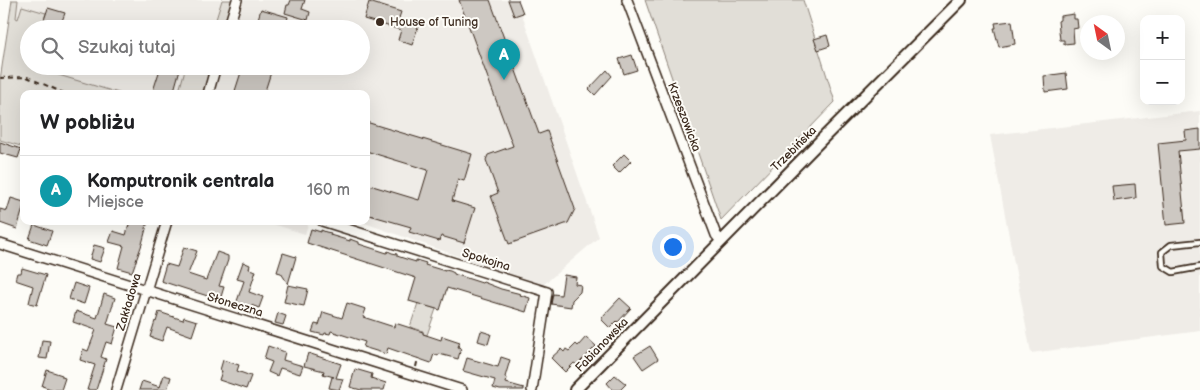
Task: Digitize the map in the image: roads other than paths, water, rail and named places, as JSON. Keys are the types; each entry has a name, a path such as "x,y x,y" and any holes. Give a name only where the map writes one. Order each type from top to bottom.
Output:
{"street":[{"path":"231,20 238,0"},
{"name":"Krzeszowicka","path":"627,0 716,234 721,241"},
{"name":"Trzebińska","path":"646,318 961,0"},
{"path":"209,90 213,75"},
{"name":"Zakładowa","path":"116,390 166,225"},
{"name":"Spokojna","path":"335,225 547,292 532,390"},
{"name":"Słoneczna","path":"0,244 462,390"},
{"name":"Fabianowska","path":"575,390 646,318"}],"lane":[{"path":"1200,242 1172,244 1162,252 1163,266 1173,272 1200,267"}],"place":[{"name":"House of Tuning","path":"380,22"},
{"name":"Komputronik centrala","path":"504,80"}]}
